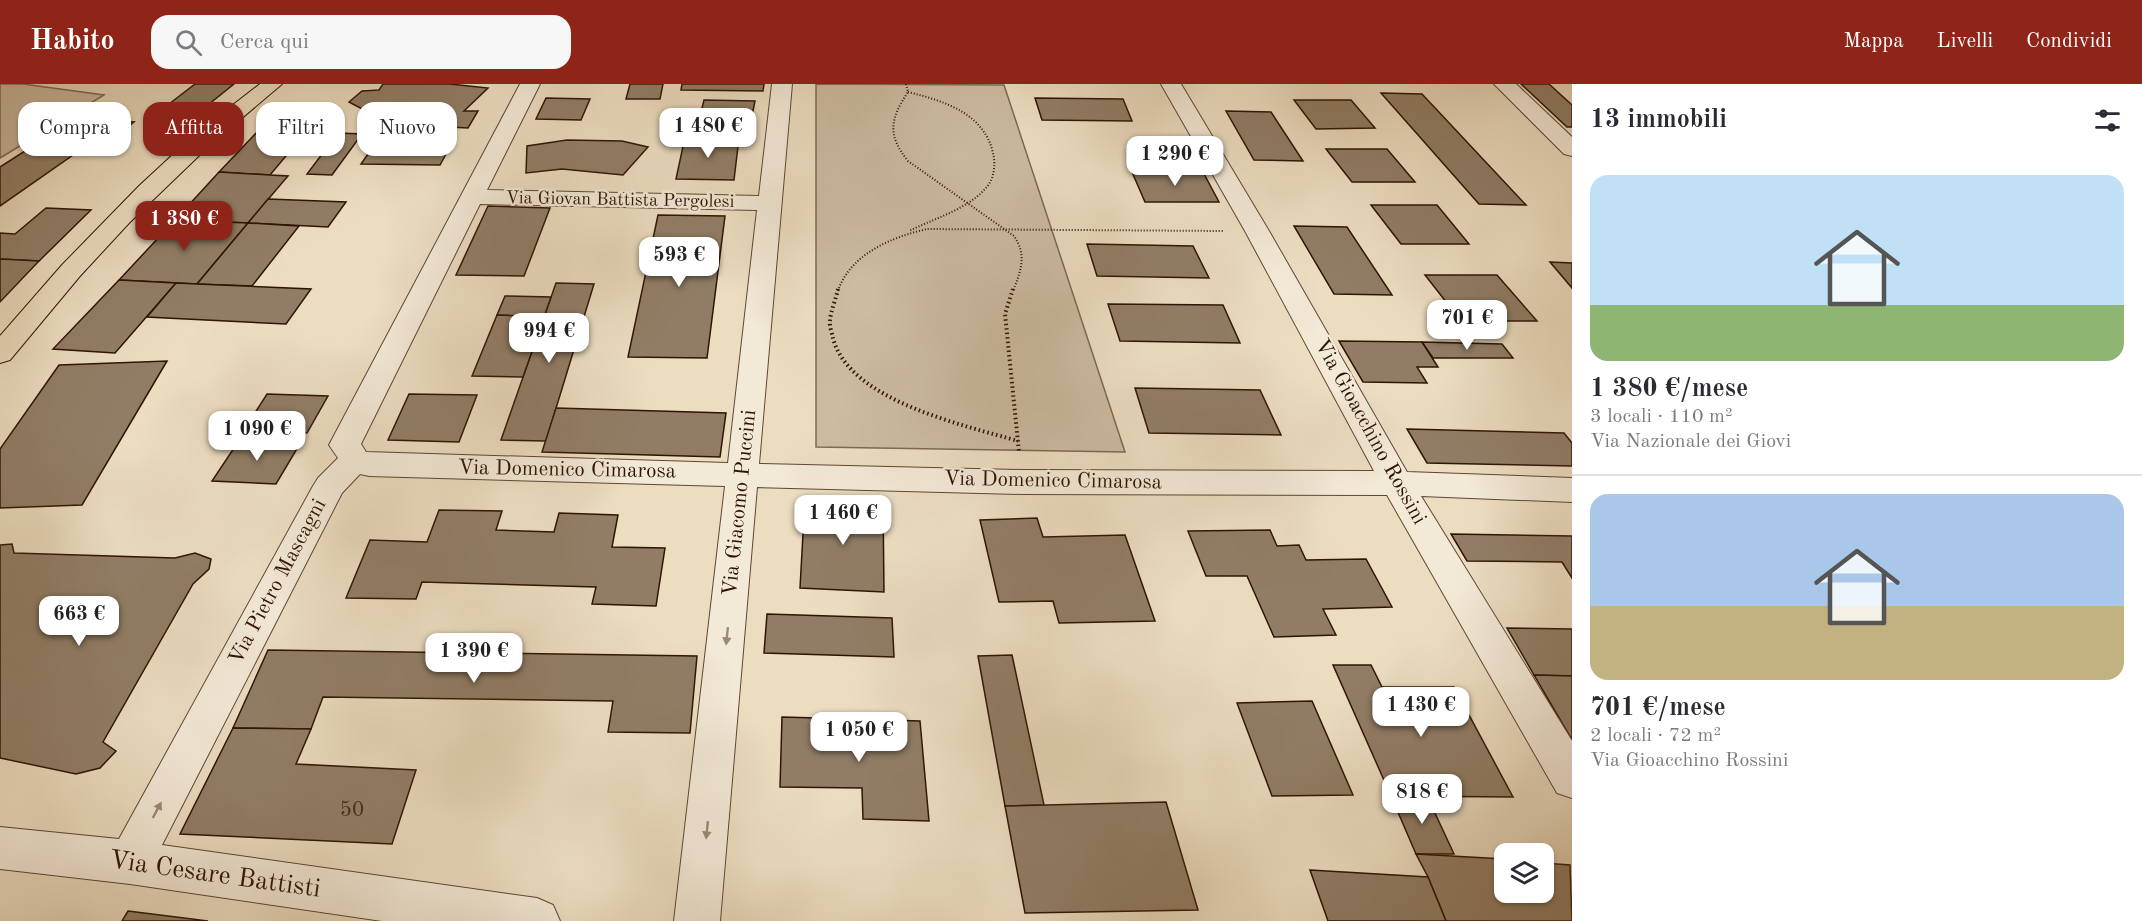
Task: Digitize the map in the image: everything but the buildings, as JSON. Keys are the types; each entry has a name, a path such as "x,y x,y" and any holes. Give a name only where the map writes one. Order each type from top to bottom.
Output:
{"main road":[{"path":"0,354 29,317 113,225 201,141 272,84"}],"street":[{"path":"356,460 345,445 530,84"},
{"name":"Via Giacomo Puccini","path":"697,921 744,474 768,203 782,84"},
{"name":"Via Gioacchino Rossini","path":"1170,84 1257,231 1397,483 1572,779"},
{"path":"1504,84 1572,149"},
{"name":"Via Giovan Battista Pergolesi","path":"473,197 768,203"},
{"name":"Via Domenico Cimarosa","path":"356,460 369,465 1022,482 1397,483 1572,490"},
{"name":"Via Pietro Mascagni","path":"130,862 329,486 356,460"},
{"name":"Via Cesare Battisti","path":"0,848 130,862 537,921"}],"path":[{"path":"906,84 908,92"},
{"path":"908,92 896,108 892,136 897,148 908,161 1003,229 1022,246 1024,254 1005,314 1022,482"},
{"path":"908,92 956,107 973,118 986,131 993,148 995,163 992,180 982,192 903,234 881,243 859,260 843,279 835,295 831,313 831,333 837,352 851,371 874,389 900,403 1018,441"},
{"path":"903,234 927,229 1257,231"}],"shaded area":[{"path":"0,84 23,84 104,95 92,102 18,102 18,147 0,158"},
{"path":"816,84 1004,85 1125,452 816,447"}]}
